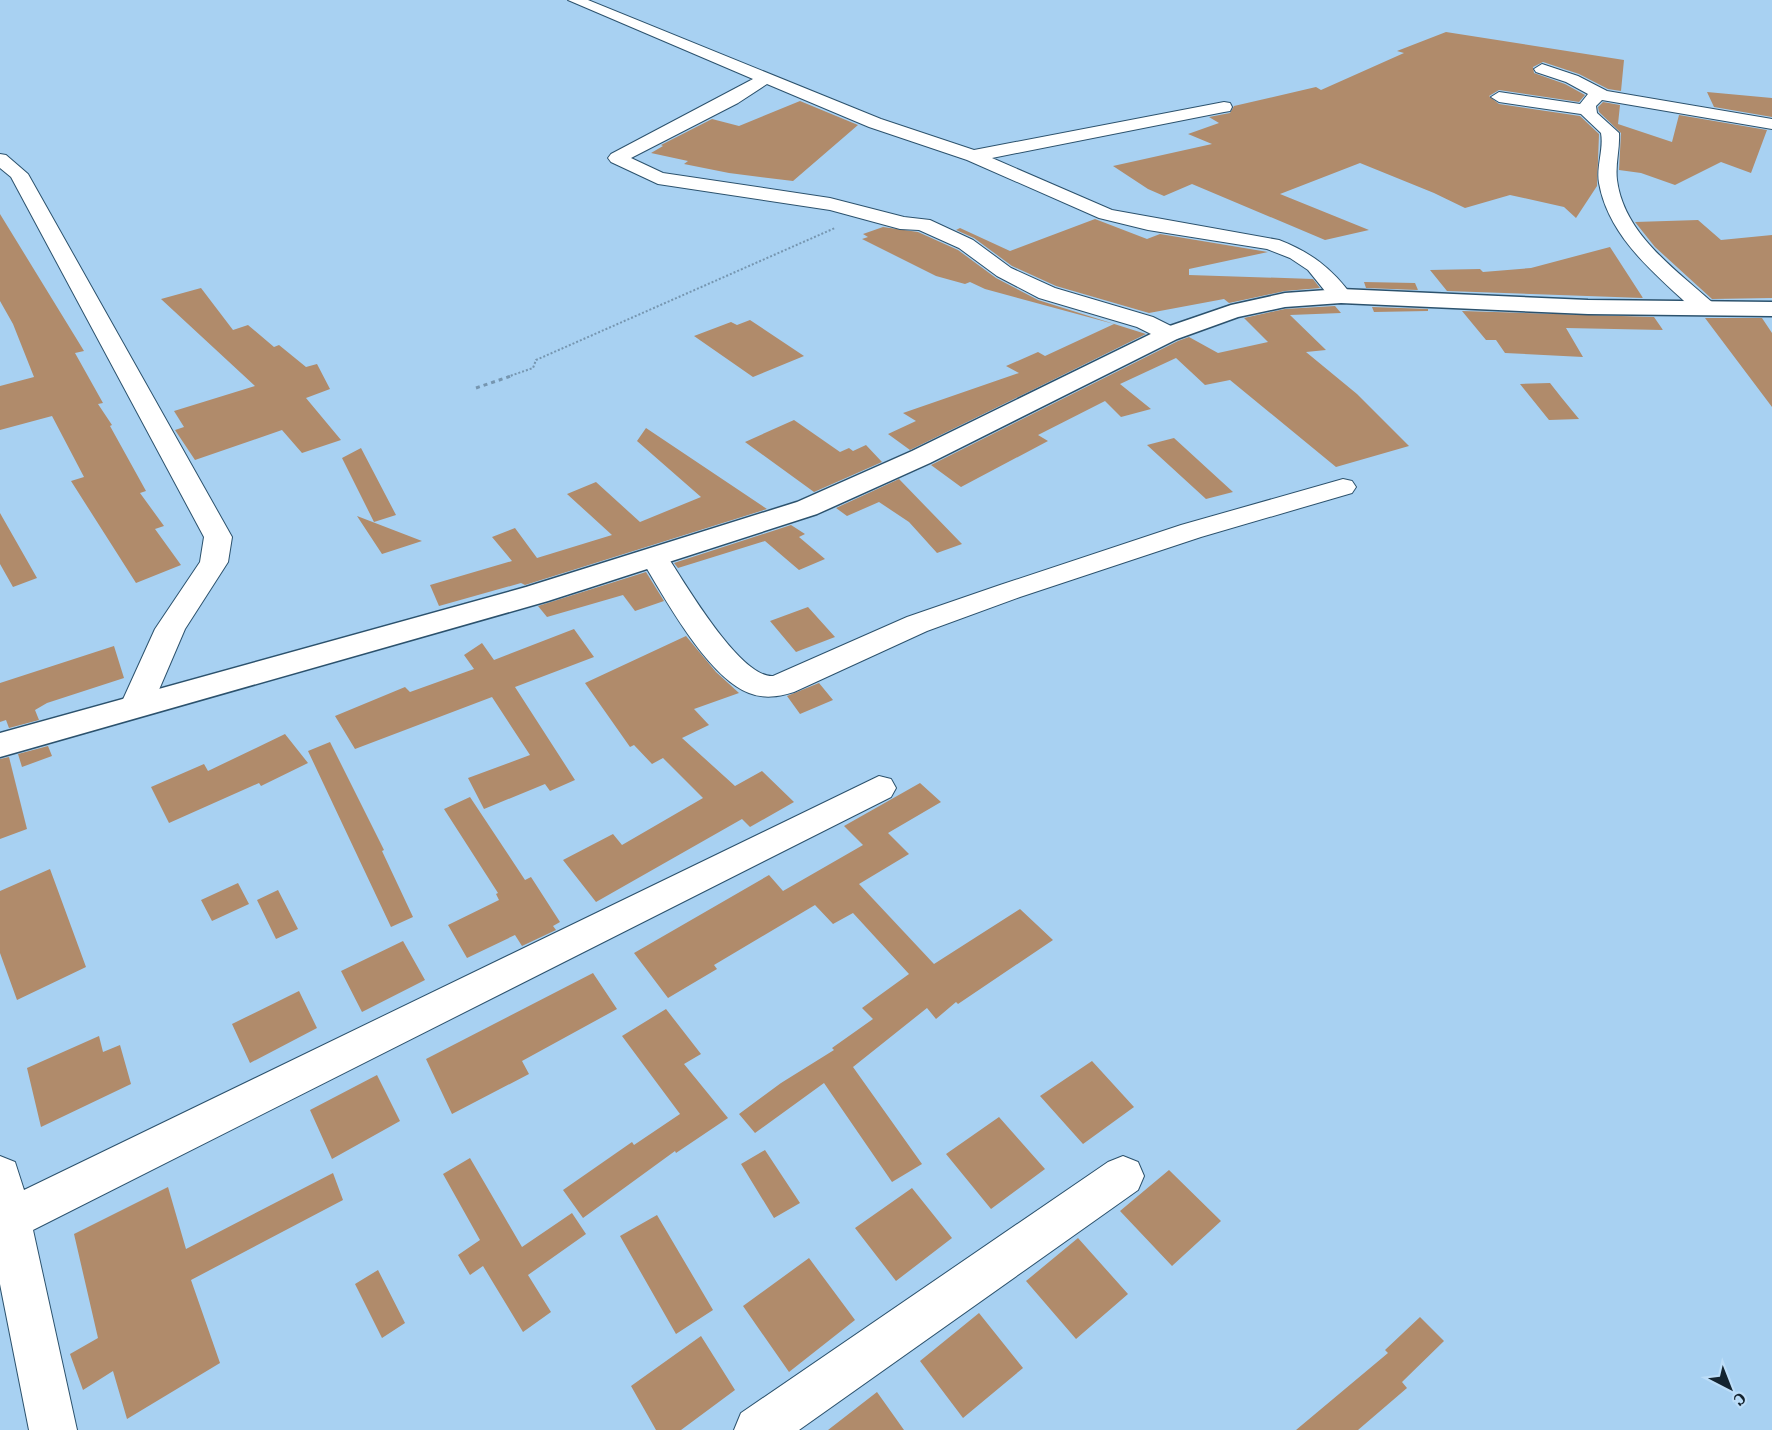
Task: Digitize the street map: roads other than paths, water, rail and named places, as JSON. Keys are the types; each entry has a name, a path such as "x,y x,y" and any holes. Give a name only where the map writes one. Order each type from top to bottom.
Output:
{"street":[{"path":"575,0 677,44 875,123 973,156 1122,219 1272,244 1297,254 1315,266 1341,296"},
{"path":"1542,69 1572,79 1602,95 1772,124"},
{"path":"766,78 617,158 658,178 830,204 900,223 923,224 966,244 1004,272 1026,284 1072,302 1145,322 1169,334"},
{"path":"1586,110 1594,97 1602,95"},
{"path":"1499,97 1586,110"},
{"path":"973,156 1224,107"},
{"path":"1586,110 1590,117 1610,133 1607,182 1615,212 1633,239 1705,308"},
{"path":"0,159 19,174 219,537 219,554 212,569 186,601 170,630 136,706"},
{"path":"0,745 537,594 654,558 840,495 1169,334 1231,312 1285,300 1341,296 1588,307 1772,309"},
{"path":"654,558 684,605 723,656 746,678 758,686 768,687 783,685 917,624 1010,591 1191,531 1343,487"},
{"path":"10,1218 879,788"},
{"path":"0,1176 53,1430"},
{"path":"758,1430 1122,1176"}]}
